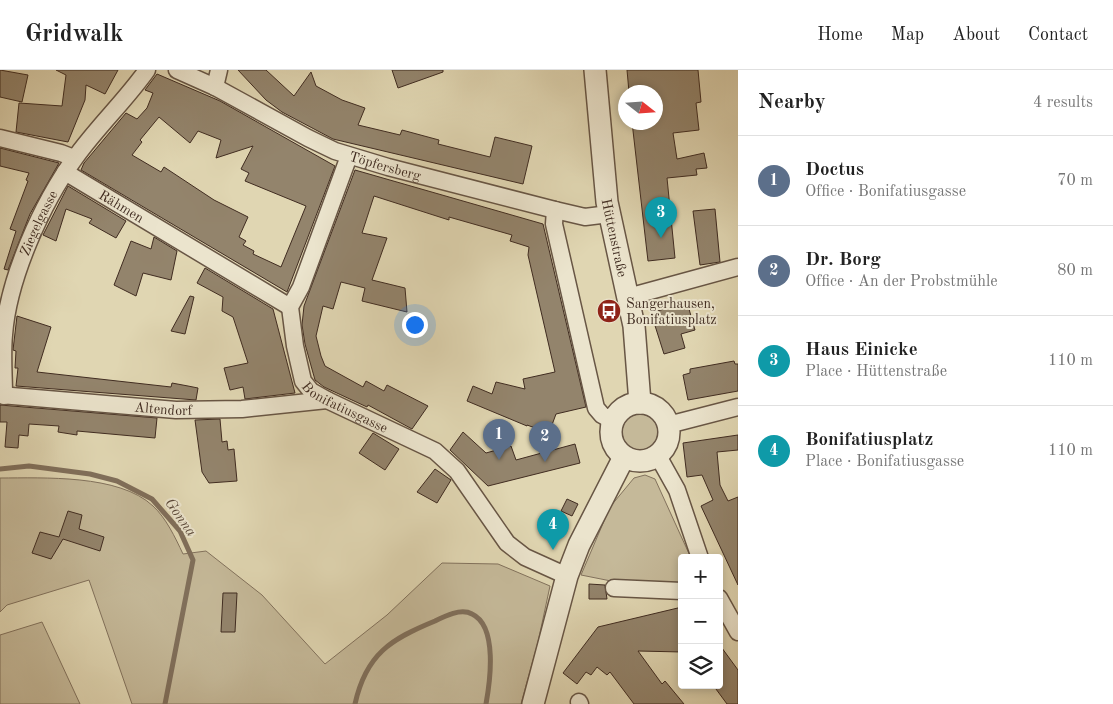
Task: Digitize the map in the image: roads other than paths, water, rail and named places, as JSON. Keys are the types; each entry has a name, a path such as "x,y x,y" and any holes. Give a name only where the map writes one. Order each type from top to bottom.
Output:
{"street":[{"path":"70,165 147,70"},
{"name":"Töpfersberg","path":"178,70 215,87 308,138 349,156 585,217 609,214"},
{"path":"215,87 219,70"},
{"name":"Hüttenstraße","path":"595,70 609,214 638,350 640,403"},
{"name":"Rähmen","path":"0,138 60,152 70,165 290,308"},
{"path":"290,308 301,287 349,156"},
{"name":"Ziegelgasse","path":"2,396 4,335 10,302 28,246 49,197 70,165"},
{"path":"555,210 554,224 596,408 602,415 613,421"},
{"path":"628,296 738,267"},
{"name":"Bonifatiusgasse","path":"290,308 295,346 303,381 310,391 435,452 457,471 508,543 525,557 568,576"},
{"name":"Altendorf","path":"2,396 176,410 242,409 327,400"},
{"path":"640,403 658,409 668,425 668,442 658,456 639,462 624,457 612,442 611,431 613,421 624,408 640,403"},
{"path":"668,425 738,407"},
{"path":"658,456 677,490 699,554"},
{"path":"533,704 568,576 593,514 624,457"},
{"path":"614,588 678,591"},
{"path":"720,599 738,632"}],"waterway":[{"name":"Gonna","path":"0,469 29,466 90,474 117,481 152,499 180,531 193,560 165,704"},
{"name":"Gonna","path":"355,704 366,672 383,650 405,635 458,612 472,614 480,620 486,630 490,655 486,704"}],"place":[{"name":"Haus Einicke","path":"661,238"},
{"name":"Sangerhausen, Bonifatiusplatz","path":"609,311"},
{"name":"Doctus","path":"499,460"},
{"name":"Dr. Borg","path":"545,462"},
{"name":"Bonifatiusplatz","path":"553,550"}]}
